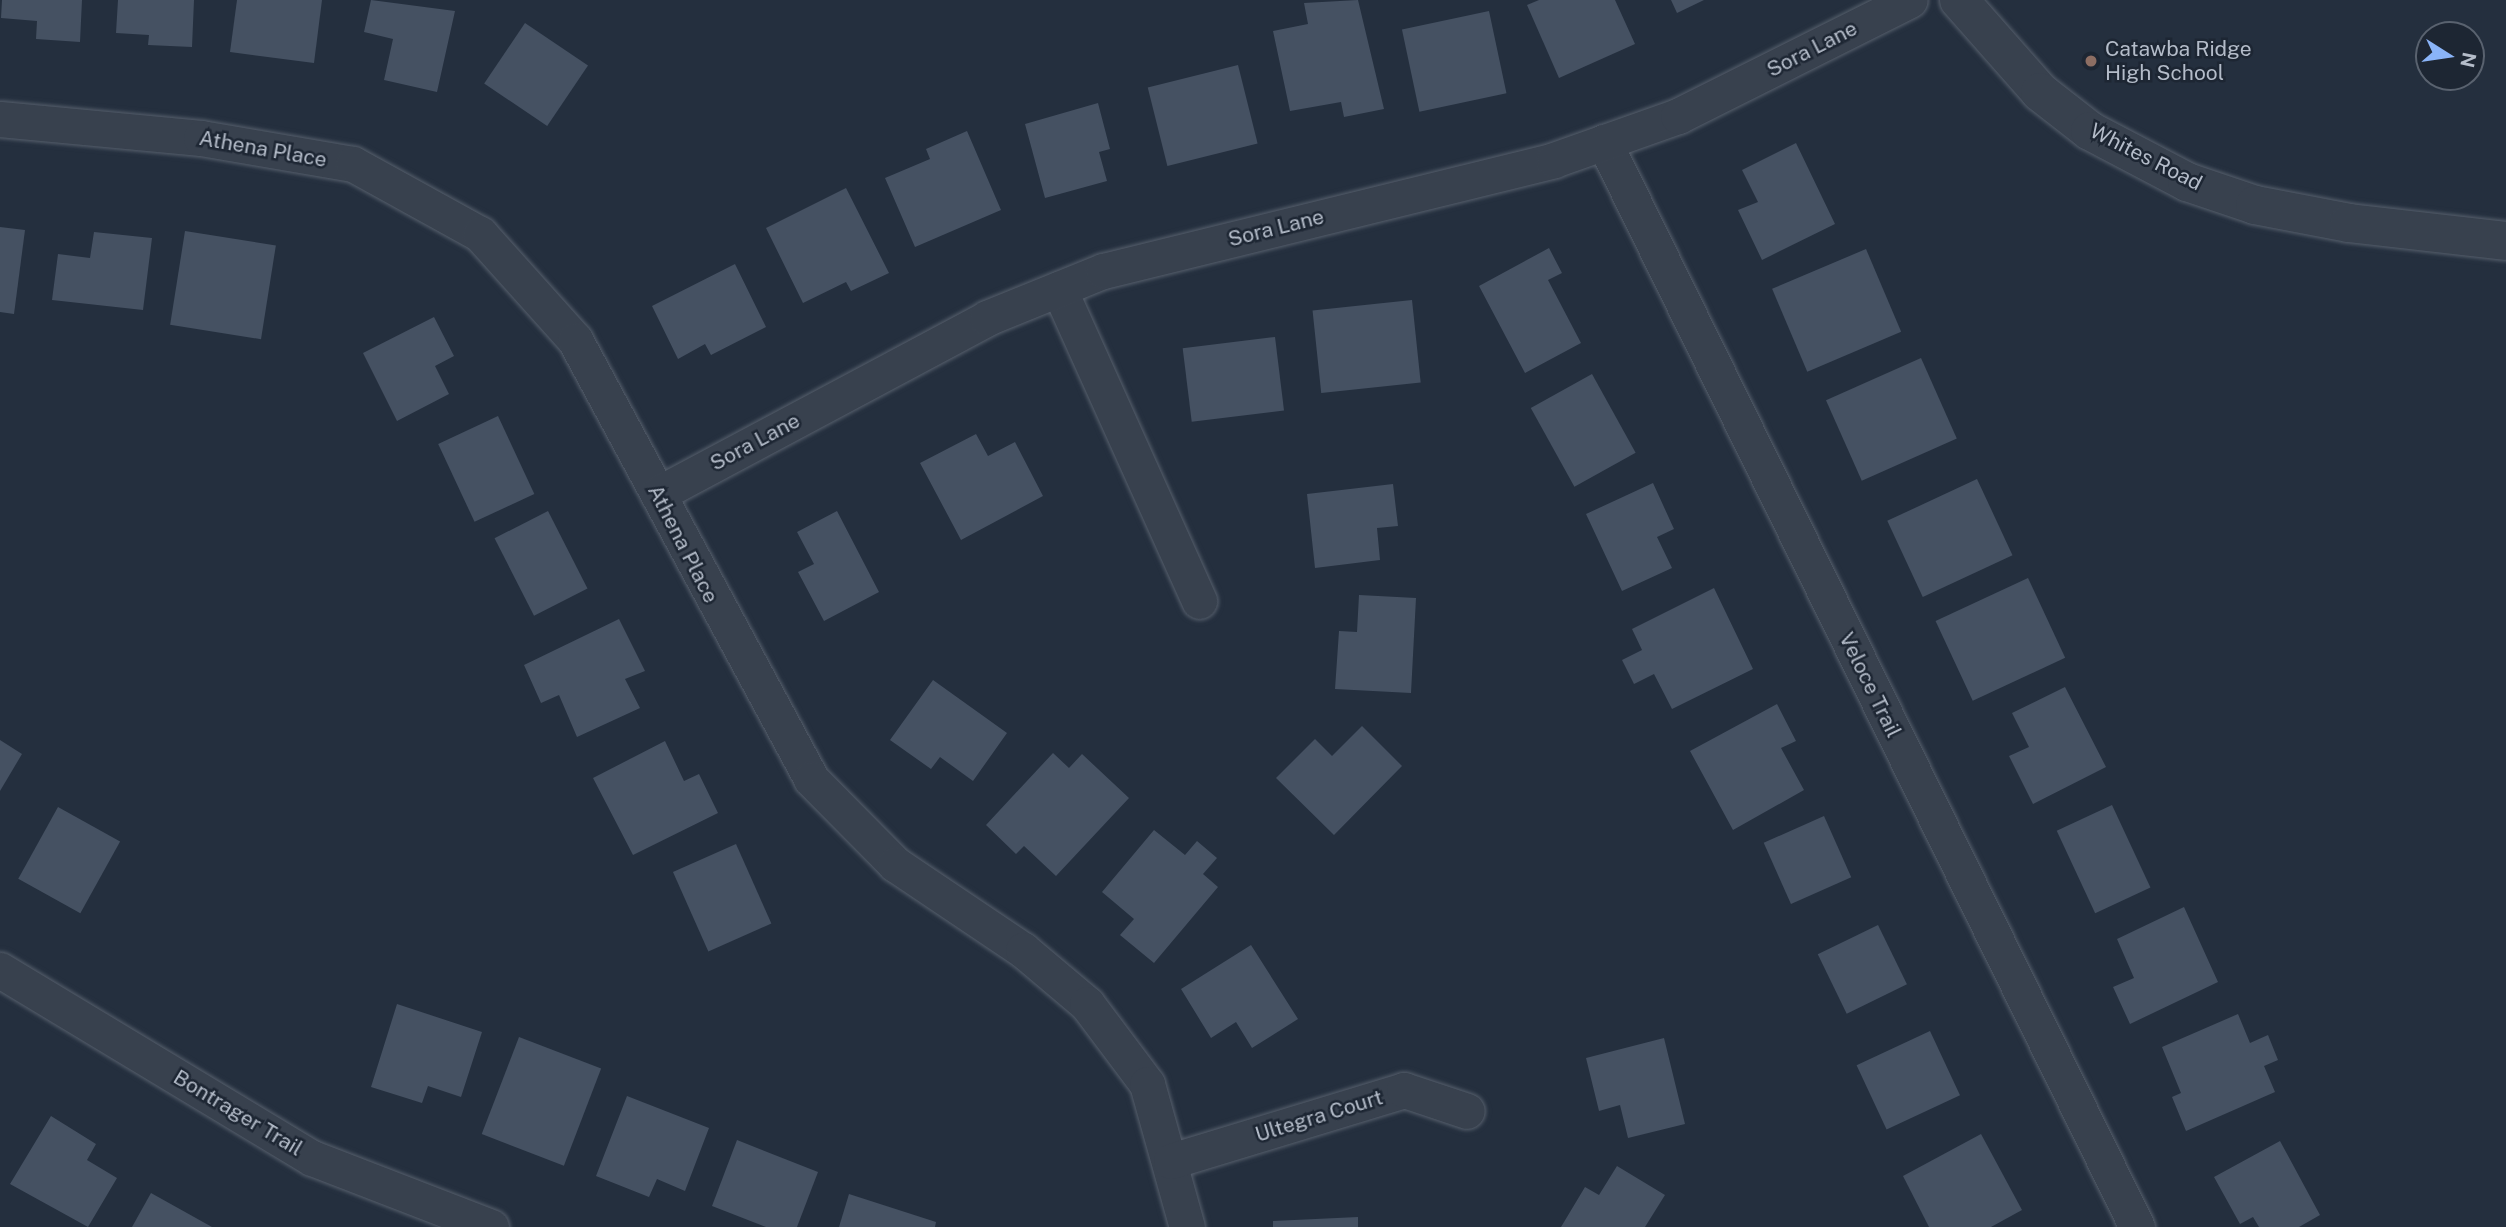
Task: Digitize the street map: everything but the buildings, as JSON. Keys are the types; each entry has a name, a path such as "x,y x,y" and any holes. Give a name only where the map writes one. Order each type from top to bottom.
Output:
{"street":[{"name":"Sora Lane","path":"658,494 987,318 1104,271 1604,142 1678,116 1910,0"},
{"name":"Whites Road","path":"1959,0 2040,92 2090,131 2187,182 2255,205 2348,223 2506,241"},
{"name":"Athena Place","path":"0,119 201,138 353,164 480,234 575,340 811,779 895,863 1023,950 1087,1004 1147,1084 1171,1161 1187,1227"},
{"name":"Veloce Trail","path":"1604,142 2137,1227"},
{"path":"1059,289 1199,601"},
{"name":"Bontrager Trail","path":"0,970 312,1158 491,1227"},
{"name":"Ultegra Court","path":"1171,1161 1404,1090 1467,1111"}],"place":[{"name":"Catawba Ridge High School","path":"2091,61"}]}
